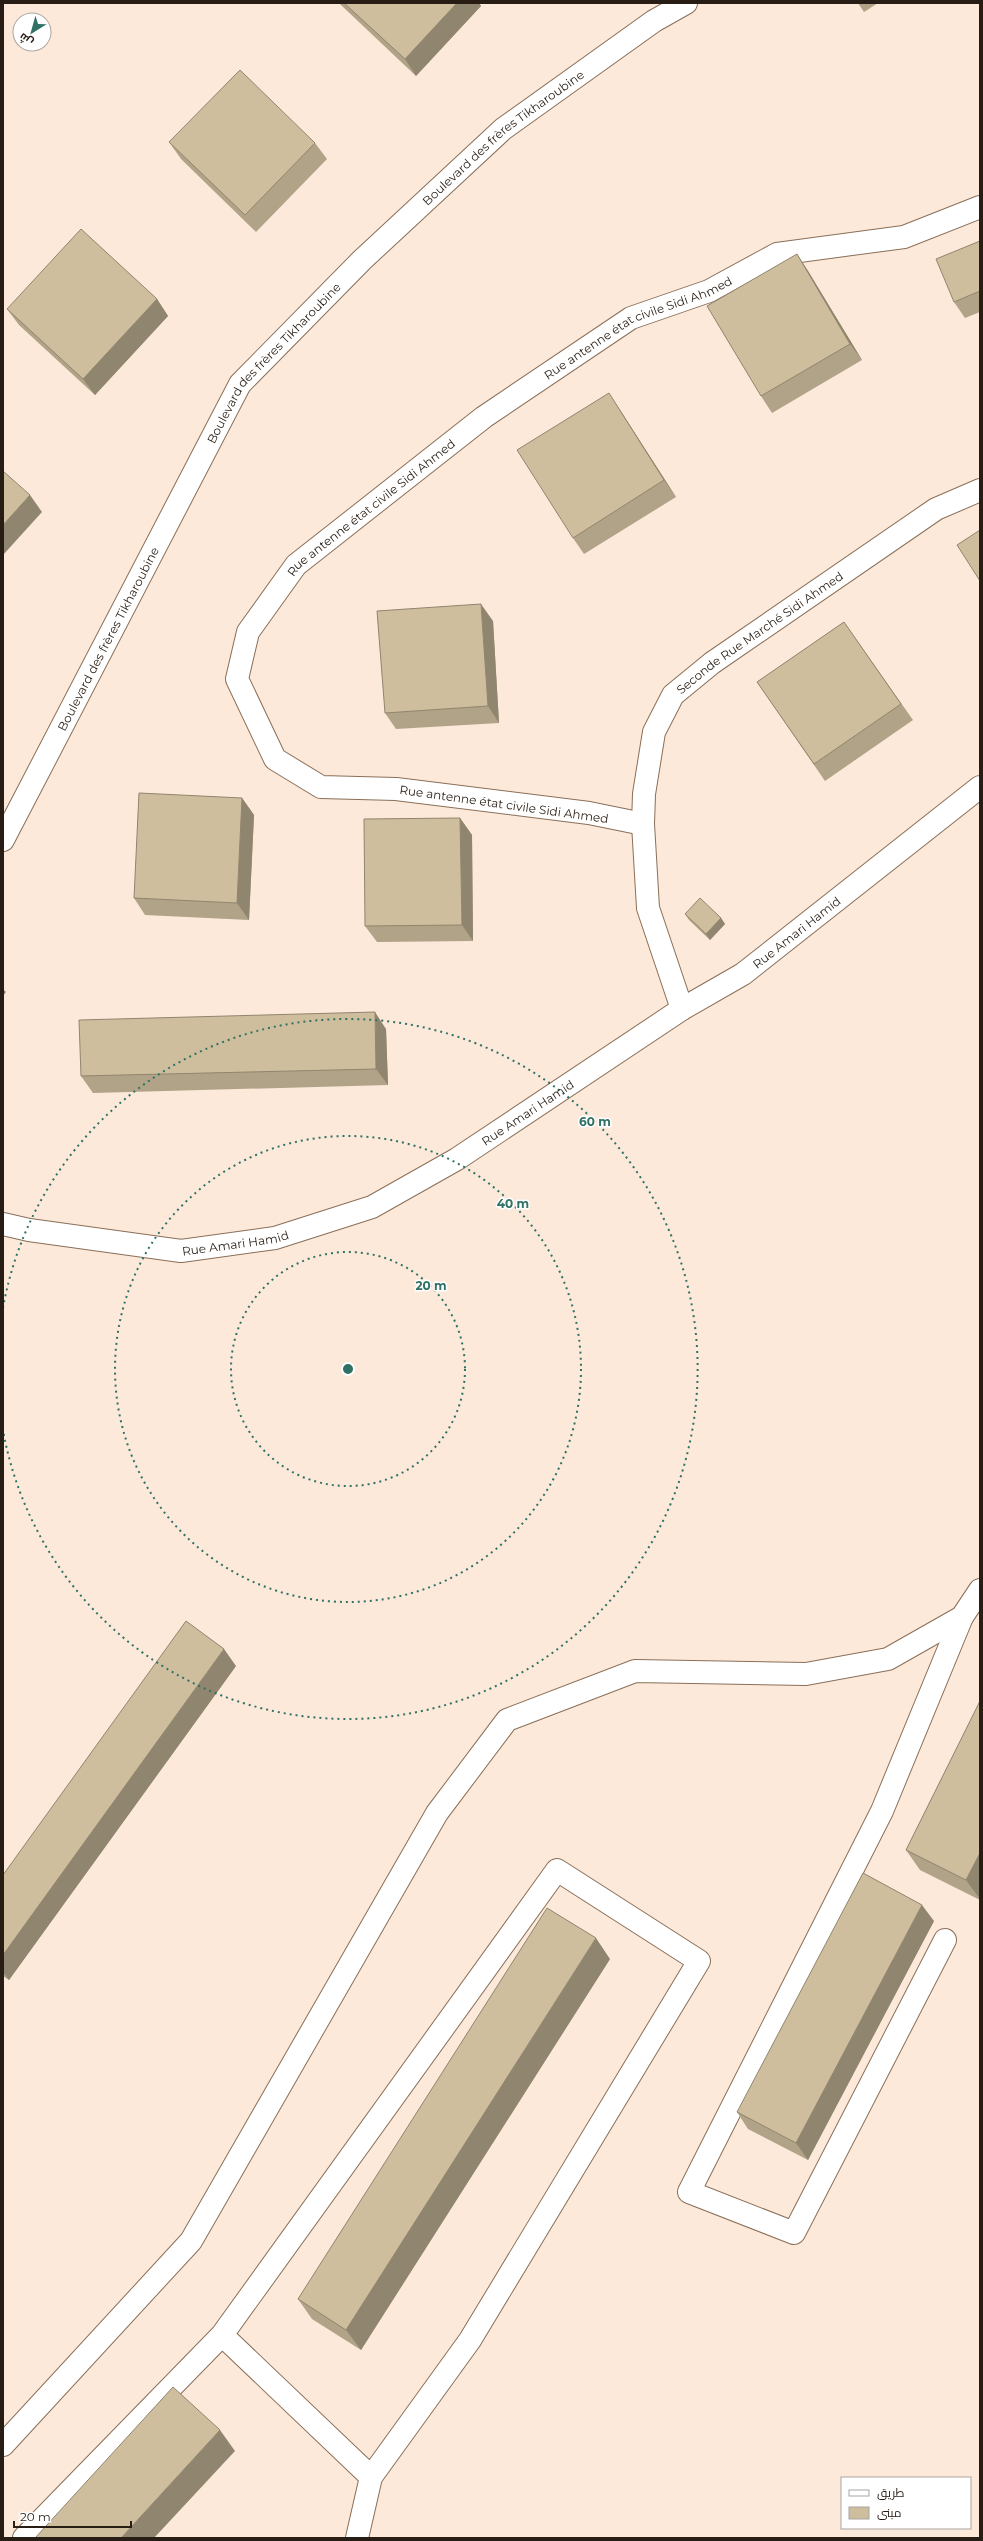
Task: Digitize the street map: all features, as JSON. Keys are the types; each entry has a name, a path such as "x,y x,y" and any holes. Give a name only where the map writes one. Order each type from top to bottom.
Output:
{"street":[{"name":"Boulevard des frères Tikharoubine","path":"3,840 240,384 362,260 502,129 654,21 686,3"},
{"name":"Rue antenne état civile Sidi Ahmed","path":"643,824 589,813 396,789 321,787 275,759 237,679 248,632 296,564 484,417 631,318 709,291 777,254 904,237 980,207"},
{"name":"Seconde Rue Marché Sidi Ahmed","path":"682,1009 648,908 643,824 644,794 654,732 673,695 712,664 936,509 980,490"},
{"name":"Rue Amari Hamid","path":"3,1224 29,1230 181,1251 275,1238 372,1207 444,1166 682,1009 743,974 980,787"},
{"path":"945,1940 794,2233 689,2192 882,1811 962,1617 980,1590"},
{"path":"3,2445 191,2241 437,1813 507,1720 635,1671 806,1674 888,1659 962,1617"},
{"path":"24,2538 222,2335 557,1870 700,1961 470,2340 371,2477 356,2538"},
{"path":"222,2335 371,2477"}],"building":[{"path":"344,3 457,3 405,59"},
{"path":"240,70 315,143 245,215 169,142"},
{"path":"81,229 157,299 83,379 7,309"},
{"path":"980,241 980,291 954,302 936,259"},
{"path":"797,254 850,344 761,396 707,306"},
{"path":"609,393 664,480 573,538 517,450"},
{"path":"3,471 30,495 3,525"},
{"path":"980,530 980,581 957,545"},
{"path":"481,604 488,706 385,713 377,611"},
{"path":"844,622 901,704 814,764 757,682"},
{"path":"139,793 242,798 237,903 134,898"},
{"path":"460,818 462,925 365,926 364,819"},
{"path":"700,898 721,918 706,934 685,914"},
{"path":"375,1012 376,1069 81,1076 79,1020"},
{"path":"186,1621 224,1649 3,1955 3,1875"},
{"path":"980,1701 980,1853 966,1880 906,1850"},
{"path":"863,1873 922,1905 796,2143 737,2112"},
{"path":"547,1908 596,1938 346,2330 298,2299"},
{"path":"173,2387 220,2430 121,2538 35,2538"}]}
